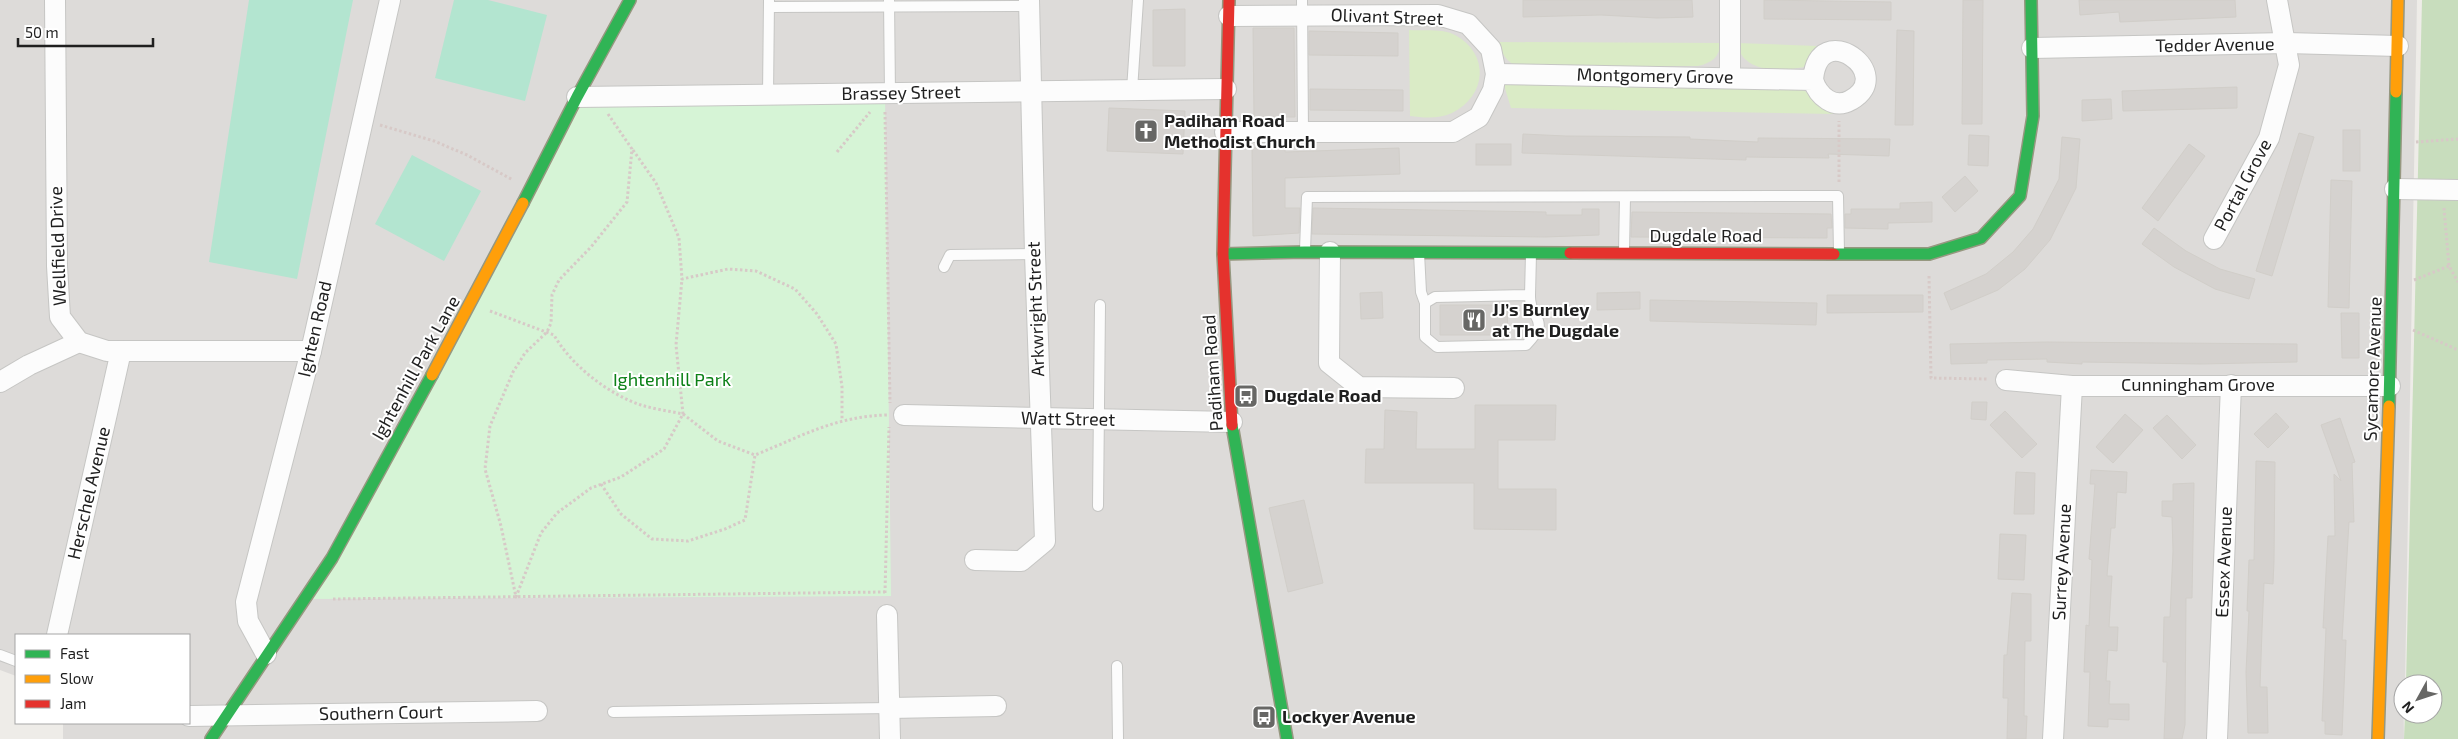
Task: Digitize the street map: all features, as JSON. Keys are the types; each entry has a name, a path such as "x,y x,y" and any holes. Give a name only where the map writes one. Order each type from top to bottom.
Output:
{"street":[{"name":"Wellfield Drive","path":"55,0 59,308 60,317 80,342"},
{"name":"Ighten Road","path":"266,654 248,621 246,602 311,351 390,0"},
{"name":"Ightenhill Park Lane","path":"211,739 266,654 332,558 532,187 586,97 630,0"},
{"path":"1730,0 1730,77"},
{"name":"Dugdale Road","path":"1223,254 1418,252 1929,254 1982,238 2020,196 2033,116 2031,0"},
{"name":"Portal Grove","path":"2214,239 2269,138 2290,65 2277,0"},
{"name":"Sycamore Avenue","path":"2378,739 2396,189 2398,0"},
{"name":"Arkwright Street","path":"975,560 1021,561 1045,542 1039,418 1029,3"},
{"name":"Olivant Street","path":"1229,8 1302,8 1438,16 1468,24 1491,49 1496,74 1493,90 1478,117 1454,132 1303,132"},
{"name":"Padiham Road","path":"1229,8 1223,254 1232,422 1287,739"},
{"name":"Tedder Avenue","path":"2032,48 2287,43 2398,46"},
{"path":"1832,52 1847,53 1858,60 1864,70 1864,83 1859,94 1852,100 1840,103 1830,102 1822,97 1816,89 1813,80 1814,70 1819,61 1832,52"},
{"name":"Montgomery Grove","path":"1496,74 1813,80"},
{"name":"Brassey Street","path":"586,97 1226,89"},
{"path":"1225,132 1303,132"},
{"path":"2396,189 2450,190"},
{"path":"1330,252 1329,363 1359,388 1454,388"},
{"path":"0,382 29,365 80,342 107,351 311,351"},
{"name":"Herschel Avenue","path":"56,634 121,351"},
{"name":"Cunningham Grove","path":"2006,380 2072,386 2390,386"},
{"name":"Essex Avenue","path":"2217,739 2231,385"},
{"name":"Surrey Avenue","path":"2053,739 2072,386"},
{"name":"Watt Street","path":"894,419 1039,418 1232,422"},
{"path":"887,615 890,739"},
{"path":"890,708 996,706"},
{"name":"Southern Court","path":"190,716 537,711"}],"lane":[{"path":"1132,90 1138,0"},
{"path":"887,94 889,2"},
{"path":"768,95 769,3 1029,3"},
{"path":"1302,8 1303,132"},
{"path":"1305,252 1307,197 1838,196 1839,254"},
{"path":"1624,253 1625,197"},
{"path":"1418,252 1421,292 1425,303 1425,337 1437,347 1526,345 1538,333 1539,322 1530,300 1531,253"},
{"path":"944,267 950,255 1035,254"},
{"path":"1425,303 1435,297 1530,296"},
{"path":"1098,506 1100,305"},
{"path":"0,656 15,662"},
{"path":"1117,666 1118,739"},
{"path":"613,712 890,708"}],"path":[{"path":"837,152 887,94"},
{"path":"304,599 885,592 894,419 887,94"},
{"path":"516,597 541,533 557,512 591,488 621,477 664,449 683,414 676,345 682,279 679,238 656,183 632,149 586,97"},
{"path":"1839,184 1840,103"},
{"path":"362,120 434,142 467,156 500,174 532,187"},
{"path":"2397,143 2458,139"},
{"path":"516,597 501,526 485,469 490,426 514,372 525,353 547,332 552,323 552,295 558,280 591,248 626,202 632,149"},
{"path":"2450,190 2449,266 2458,282"},
{"path":"1929,254 1931,378 2006,380"},
{"path":"2393,289 2449,266"},
{"path":"682,279 728,269 756,272 796,289 817,314 836,344 842,387 842,420"},
{"path":"471,303 554,335 561,349 578,367 608,387 640,404 683,414 718,441 756,455 842,420 866,416 894,419"},
{"path":"2392,321 2458,350"},
{"path":"601,484 621,514 652,539 688,541 745,520 756,455"}],"shaded area":[{"path":"0,0 2417,0 2405,674 2393,674 2393,724 2404,724 2404,739 63,739 63,724 190,724 190,634 15,634 15,676 0,670"}],"green space":[{"path":"249,0 353,0 297,279 209,262"},
{"path":"454,0 488,0 547,15 525,101 435,78"},
{"path":"2422,0 2458,0 2458,739 2404,739 2405,724 2443,724 2443,674 2406,674"},
{"path":"1409,30 1450,33 1466,43 1474,53 1479,64 1478,86 1464,106 1442,116 1431,118 1410,116"},
{"path":"1498,42 1721,43 1719,52 1714,59 1698,66 1519,67 1505,58"},
{"path":"1737,43 1817,46 1812,59 1804,67 1774,70 1754,65 1746,60 1740,53"},
{"path":"1503,82 1800,88 1834,114 1511,108"},
{"name":"Ightenhill Park","path":"885,94 891,596 308,599 577,97"},
{"path":"412,155 481,191 444,261 375,224"}],"building":[{"path":"1523,0 1692,0 1693,17 1657,18 1601,15 1523,17"},
{"path":"1764,0 1891,2 1891,20 1764,19"},
{"path":"1963,0 1983,0 1982,124 1962,124"},
{"path":"2079,0 2235,0 2236,17 2120,22 2119,12 2080,15"},
{"path":"1185,9 1185,66 1153,66 1153,10"},
{"path":"1253,28 1294,28 1295,117 1254,117"},
{"path":"1897,30 1914,31 1913,125 1895,125"},
{"path":"1309,31 1398,33 1398,56 1309,55"},
{"path":"2237,87 2237,108 2123,111 2122,91"},
{"path":"1310,89 1403,90 1403,111 1310,110"},
{"path":"2111,99 2112,119 2082,121 2082,100"},
{"name":"Padiham Road Methodist Church","path":"1109,108 1185,111 1183,154 1107,151"},
{"path":"2343,130 2360,130 2360,171 2343,171"},
{"path":"2299,133 2314,137 2272,276 2256,271"},
{"path":"1523,134 1690,137 1690,139 1758,142 1758,138 1890,139 1889,156 1828,154 1829,158 1746,157 1746,160 1522,153"},
{"path":"1969,135 1989,136 1988,166 1968,165"},
{"path":"2062,137 2080,139 2076,188 2050,240 2025,269 1998,290 1951,310 1944,293 1986,274 2013,252 2033,229 2059,179"},
{"path":"1476,144 1511,144 1511,165 1476,165"},
{"path":"2189,144 2205,156 2158,221 2142,208"},
{"path":"1252,148 1285,148 1285,152 1399,148 1400,174 1285,178 1285,208 1300,208 1299,233 1253,236"},
{"path":"1965,176 1978,191 1955,212 1942,197"},
{"path":"2331,180 2352,181 2349,308 2328,307"},
{"path":"1932,202 1932,222 1888,223 1888,229 1845,228 1845,214 1851,214 1851,209 1900,209 1900,203"},
{"path":"1313,208 1546,212 1546,215 1582,215 1582,209 1599,209 1599,235 1545,237 1312,234"},
{"path":"1632,212 1831,214 1832,228 1827,228 1827,238 1631,237"},
{"path":"2154,228 2186,251 2220,269 2255,279 2249,299 2215,289 2174,267 2142,244"},
{"path":"1382,292 1383,318 1361,319 1360,293"},
{"path":"1640,292 1640,309 1597,310 1597,293"},
{"path":"1827,295 1923,295 1923,312 1827,313"},
{"path":"1650,300 1817,303 1816,325 1650,321"},
{"name":"JJ’s Burnley at The Dugdale","path":"1440,305 1507,305 1508,335 1440,335"},
{"path":"2341,313 2359,313 2359,358 2342,358"},
{"path":"2046,342 2297,344 2297,362 2201,364 2082,362 2082,364 2047,362 2047,359 1987,360 1987,363 1951,364 1950,344"},
{"path":"1972,402 1987,402 1986,420 1971,419"},
{"path":"1475,405 1556,405 1555,440 1498,440 1498,489 1556,489 1556,530 1474,529 1474,483 1365,483 1366,449 1384,449 1385,410 1417,412 1416,449 1475,449"},
{"path":"2005,411 2037,444 2022,458 1990,425"},
{"path":"2276,413 2289,427 2268,448 2254,434"},
{"path":"2125,414 2143,430 2113,463 2096,447"},
{"path":"2167,415 2196,445 2182,459 2153,428"},
{"path":"2340,418 2355,462 2352,463 2354,522 2349,522 2342,640 2346,640 2342,735 2325,734 2325,721 2322,721 2326,628 2323,628 2328,536 2335,536 2334,474 2341,481 2321,425"},
{"path":"2256,461 2275,462 2273,584 2264,583 2260,687 2267,687 2268,733 2248,733 2246,672 2249,611 2247,611 2249,560 2254,560"},
{"path":"2091,470 2127,472 2126,493 2117,492 2115,528 2111,528 2107,576 2112,576 2109,627 2118,627 2117,651 2108,650 2106,681 2110,681 2109,704 2129,704 2129,720 2108,719 2108,727 2088,726 2090,672 2084,672 2086,625 2089,626 2092,560 2089,559 2095,484 2090,484"},
{"path":"2016,472 2035,473 2034,514 2014,514"},
{"path":"2194,483 2192,598 2186,598 2185,725 2182,739 2164,739 2167,662 2163,662 2164,617 2170,617 2173,551 2172,517 2162,516 2162,501 2173,501 2173,484"},
{"path":"1304,500 1323,583 1288,592 1269,508"},
{"path":"2000,534 2026,535 2024,580 1998,579"},
{"path":"2012,593 2031,594 2031,641 2025,641 2024,716 2027,716 2026,739 2007,739 2008,698 2003,698 2004,655 2007,655"}],"traffic: fast":[{"path":"523,203 577,97 630,0"},
{"path":"1834,254 1929,254 1981,238 2020,196 2033,116 2031,0"},
{"path":"2389,406 2396,92"},
{"path":"1223,254 1305,252 1570,253"},
{"path":"211,739 332,558 432,375"},
{"path":"1232,425 1287,739"}],"traffic: slow":[{"path":"2396,92 2398,0"},
{"path":"432,375 523,203"},
{"path":"2378,739 2389,406"}],"traffic: jam":[{"path":"1229,0 1223,254 1232,425"},
{"path":"1570,253 1834,254"}],"place":[{"name":"Padiham Road Methodist Church","path":"1146,131"},
{"name":"JJ’s Burnley at The Dugdale","path":"1474,320"},
{"name":"Dugdale Road","path":"1246,396"},
{"name":"Lockyer Avenue","path":"1264,717"}]}
